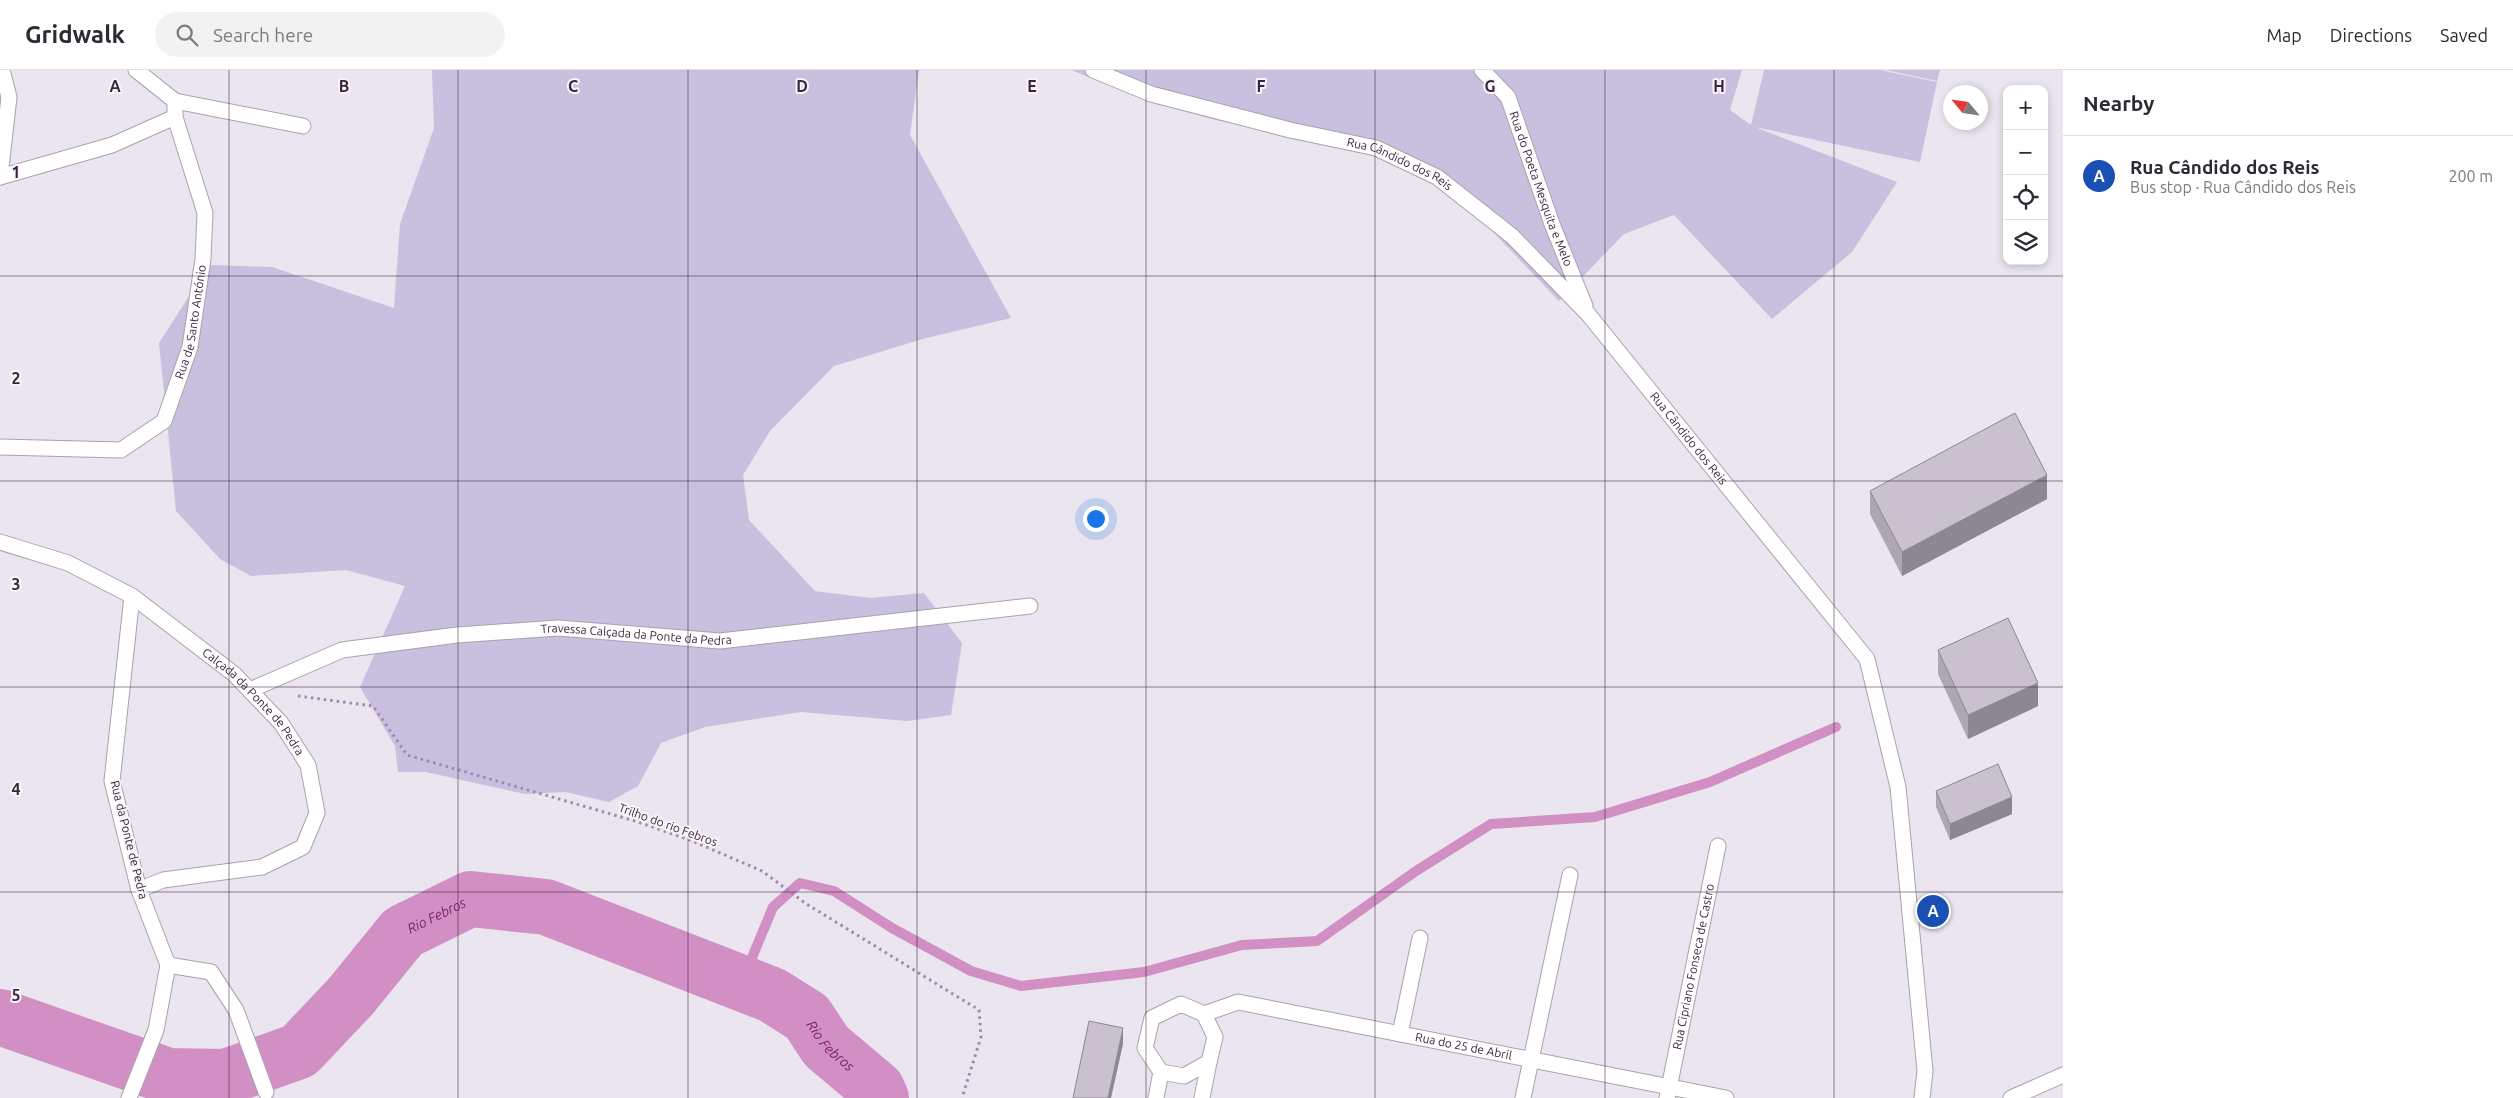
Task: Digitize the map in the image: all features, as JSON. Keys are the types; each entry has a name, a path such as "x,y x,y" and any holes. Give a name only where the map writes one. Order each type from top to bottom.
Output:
{"street":[{"path":"2,70 9,97 0,177 112,145 174,117"},
{"path":"136,70 175,101 303,126"},
{"name":"Rua Cândido dos Reis","path":"1093,70 1151,94 1290,130 1376,148 1438,177 1512,236 1588,314 1867,659 1898,787 1924,1070 1922,1098"},
{"name":"Rua do Poeta Mesquita e Melo","path":"1482,70 1508,97 1552,224 1588,314"},
{"name":"Rua de Santo António","path":"0,447 121,450 164,421 190,347 203,259 205,213 174,117 175,101"},
{"path":"0,542 68,563 132,596"},
{"name":"Calçada da Ponte de Pedra","path":"132,596 234,674 281,723 308,765 316,813 303,848 262,867 163,880 139,890"},
{"name":"Rua da Ponte de Pedra","path":"132,596 112,781 139,890 168,965"},
{"name":"Travessa Calçada da Ponte da Pedra","path":"250,690 342,650 456,635 558,628 720,641 1030,606"},
{"name":"Rua Cipriano Fonseca de Castro","path":"1669,1093 1718,846"},
{"path":"1523,1098 1570,875"},
{"path":"1400,1034 1420,938"},
{"path":"129,1098 156,1030 168,965 211,972 236,1010 266,1092"},
{"name":"Rua do 25 de Abril","path":"1204,1014 1238,1002 1531,1061 1669,1093 1726,1098"},
{"path":"1156,1098 1161,1072 1145,1048 1152,1018 1181,1004 1204,1014 1215,1036 1202,1098"},
{"path":"1161,1072 1184,1076 1209,1062"},
{"path":"2011,1098 2063,1075"}],"path":[{"name":"Trilho do rio Febros","path":"297,696 373,706 408,755 634,821 699,844 762,871 805,903 979,1010 981,1037 962,1098"}],"shaded area":[{"path":"432,70 919,70 910,135 1011,318 926,338 834,366 770,431 743,475 749,520 815,591 870,598 924,593 962,643 951,715 907,721 801,712 705,727 661,743 638,786 609,802 565,792 525,794 426,772 398,772 395,746 360,687 405,586 346,570 251,576 220,559 176,511 159,343 209,265 272,267 394,308 400,224 434,128"},
{"path":"1071,70 1742,70 1730,110 1751,125 1764,70 1880,70 1937,82 1920,162 1755,127 1897,182 1852,252 1772,319 1674,215 1624,234 1559,301 1460,197 1389,151 1215,120 1144,99"},
{"path":"1886,70 1940,70 1937,81"}],"building":[{"path":"2015,413 2047,475 1902,552 1870,491"},
{"path":"2008,618 2038,683 1968,715 1938,650"},
{"path":"1998,764 2012,797 1950,824 1936,791"},
{"path":"1089,1021 1123,1028 1108,1098 1073,1098"}],"waterway":[{"path":"731,979 751,960 773,907 800,883 834,891 892,928 971,971 1021,986 1144,972 1242,945 1317,941 1416,871 1491,824 1595,817 1710,782 1836,727"},
{"name":"Rio Febros","path":"0,1017 168,1076 226,1077 299,1051 351,996 403,932 470,899 546,907 772,995 807,1017 826,1046 877,1089 881,1098"}],"place":[{"name":"Rua Cândido dos Reis","path":"1933,911"}]}
